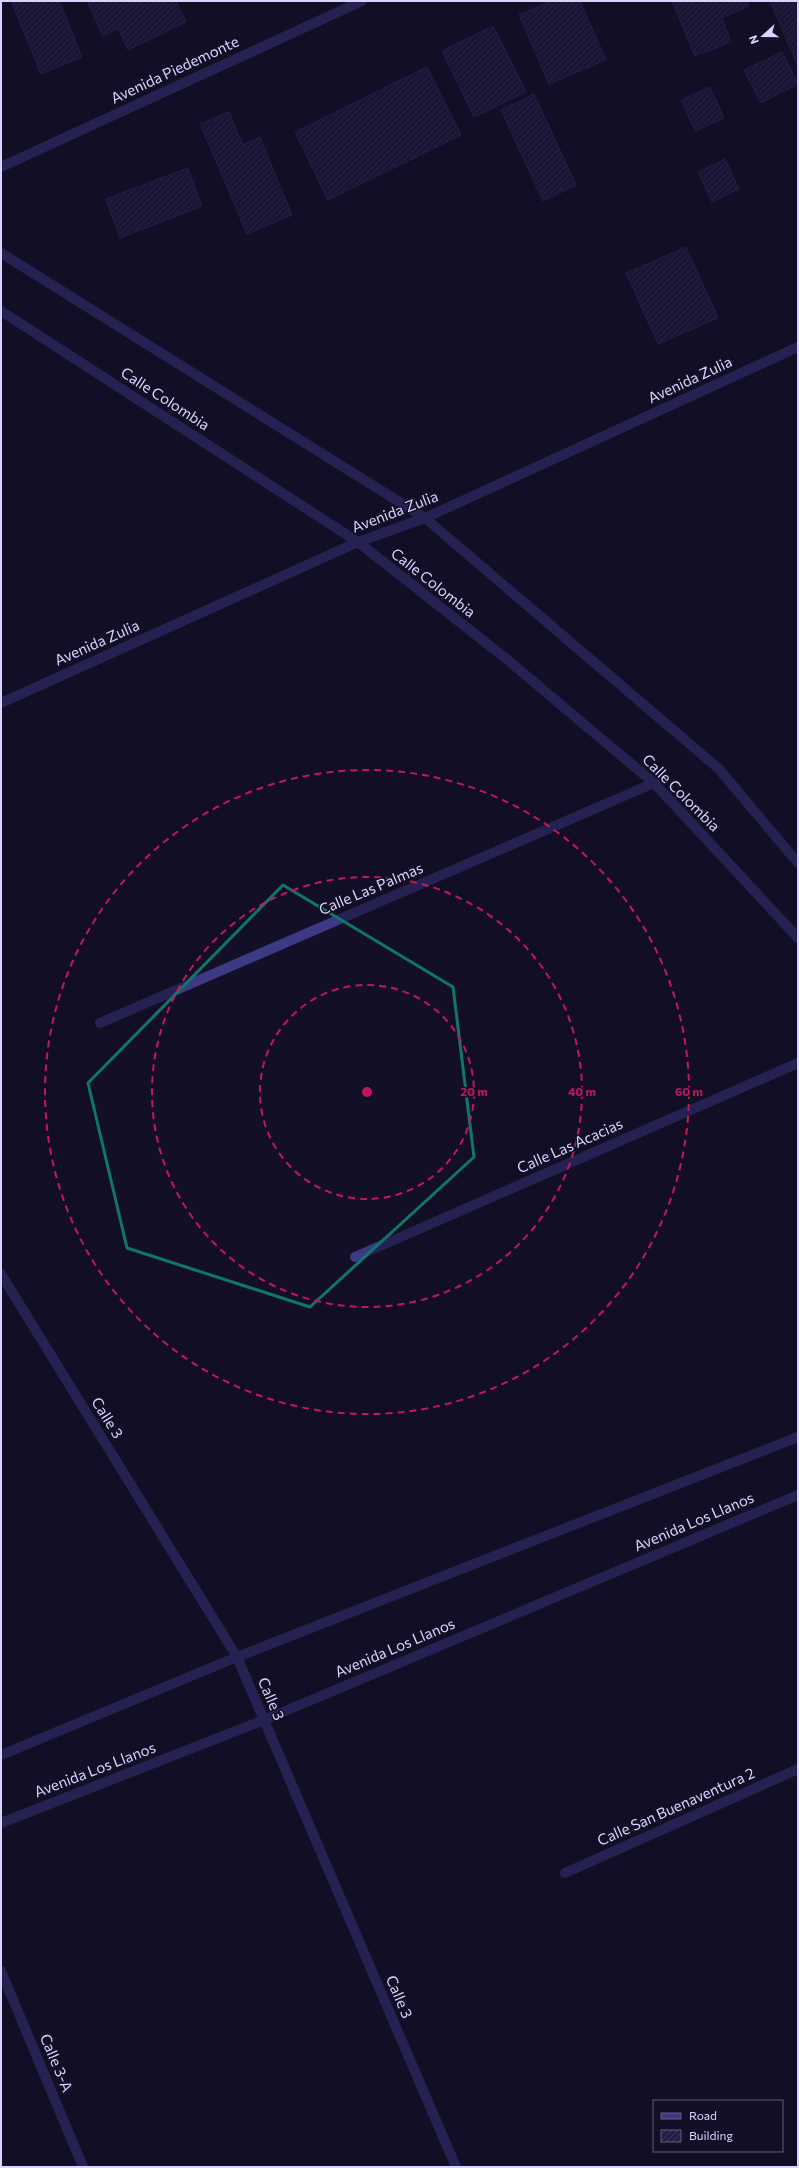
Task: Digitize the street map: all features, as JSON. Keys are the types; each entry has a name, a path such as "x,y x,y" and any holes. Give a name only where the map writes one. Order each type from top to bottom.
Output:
{"street":[{"name":"Avenida Piedemonte","path":"1,167 362,1"},
{"path":"1,253 425,518 719,769 798,863"},
{"name":"Calle Colombia","path":"1,311 358,542 504,657 654,783 798,938"},
{"name":"Avenida Zulia","path":"1,703 358,542 425,518 798,347"},
{"name":"Calle Las Palmas","path":"100,1023 654,783"},
{"name":"Calle Las Acacias","path":"355,1257 798,1063"},
{"name":"Calle 3","path":"1,1274 237,1657 456,2167"},
{"path":"1,1755 237,1657 798,1437"},
{"name":"Avenida Los Llanos","path":"1,1823 264,1720 798,1495"},
{"name":"Calle San Buenaventura 2","path":"565,1873 798,1769"},
{"name":"Calle 3-A","path":"1,1971 83,2167"}],"highlighted area":[{"path":"283,885 453,987 474,1157 310,1307 127,1248 88,1083"}],"building":[{"path":"11,1 59,1 82,57 41,74"},
{"path":"87,1 176,1 186,22 128,50 118,28 103,36"},
{"path":"551,1 580,1 606,60 549,84 519,15"},
{"path":"672,1 747,1 749,6 722,18 731,42 695,56"},
{"path":"770,1 798,1 798,66"},
{"path":"493,26 526,92 474,117 442,51"},
{"path":"782,52 798,84 761,103 744,70"},
{"path":"427,67 461,135 328,200 295,132"},
{"path":"710,87 724,118 695,131 681,100"},
{"path":"534,94 576,185 543,201 501,110"},
{"path":"229,112 243,145 260,137 292,215 247,234 200,124"},
{"path":"725,159 739,189 712,202 698,172"},
{"path":"188,168 202,206 120,238 106,199"},
{"path":"686,247 718,318 658,344 626,273"}]}
